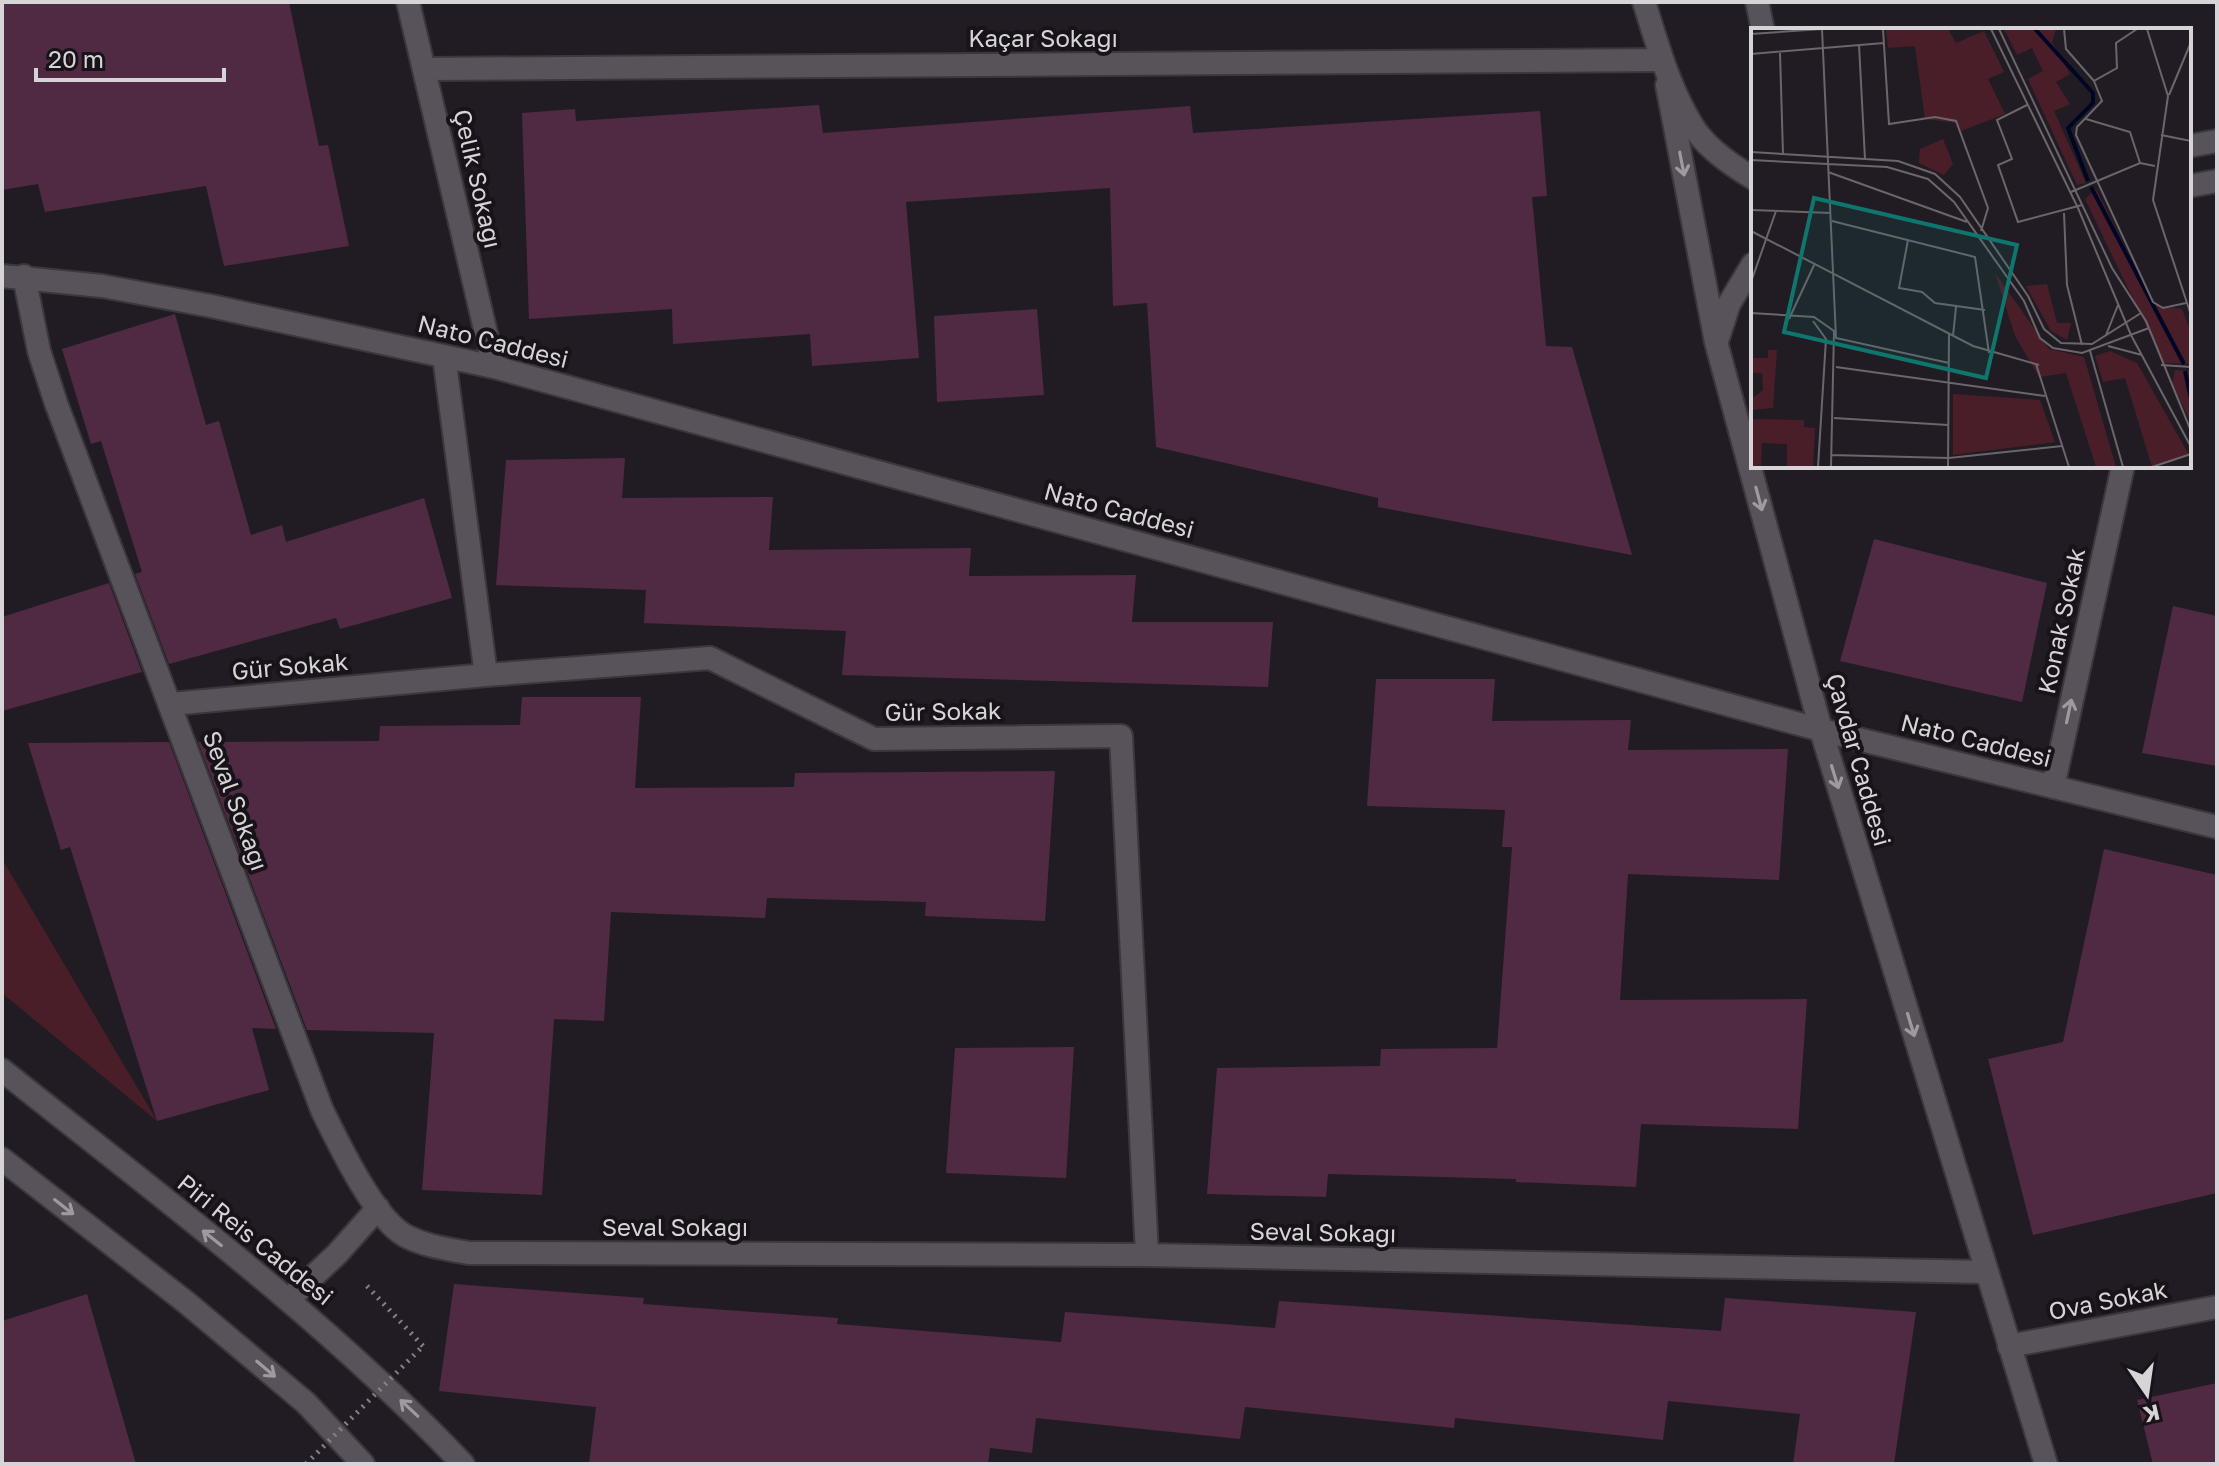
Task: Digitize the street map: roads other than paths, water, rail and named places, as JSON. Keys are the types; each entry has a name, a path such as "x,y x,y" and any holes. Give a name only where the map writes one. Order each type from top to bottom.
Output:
{"street":[{"name":"Çelik Sokağı","path":"408,2 494,367"},
{"name":"Çavdar Caddesi","path":"1644,2 1662,60 1716,342 1821,730 2046,1464"},
{"path":"1757,2 1763,28"},
{"name":"Kaçar Sokağı","path":"424,69 1662,60"},
{"name":"Çavdar Caddesi","path":"1662,60 1693,127 1728,163 1751,177"},
{"path":"2191,147 2217,141"},
{"path":"2191,186 2217,181"},
{"path":"1716,342 1729,304 1751,267"},
{"name":"Nato Caddesi","path":"13,276 102,286 211,306 494,367 1821,730 2217,827"},
{"name":"Seval Sokağı","path":"13,276 56,403 322,1110 378,1208 401,1234 432,1247 469,1253 1147,1255 1986,1272"},
{"path":"444,356 486,675"},
{"name":"Konak Sokak","path":"2053,787 2123,468"},
{"name":"Gür Sokak","path":"171,704 710,658 874,739 1121,736 1147,1255"},
{"name":"Piri Reis Caddesi","path":"2,1070 289,1299 416,1415 463,1464"},
{"path":"2,1159 187,1303 294,1393 363,1464"},
{"path":"289,1299 337,1254 378,1208"},
{"name":"Ova Sokak","path":"2009,1346 2217,1307"}]}
